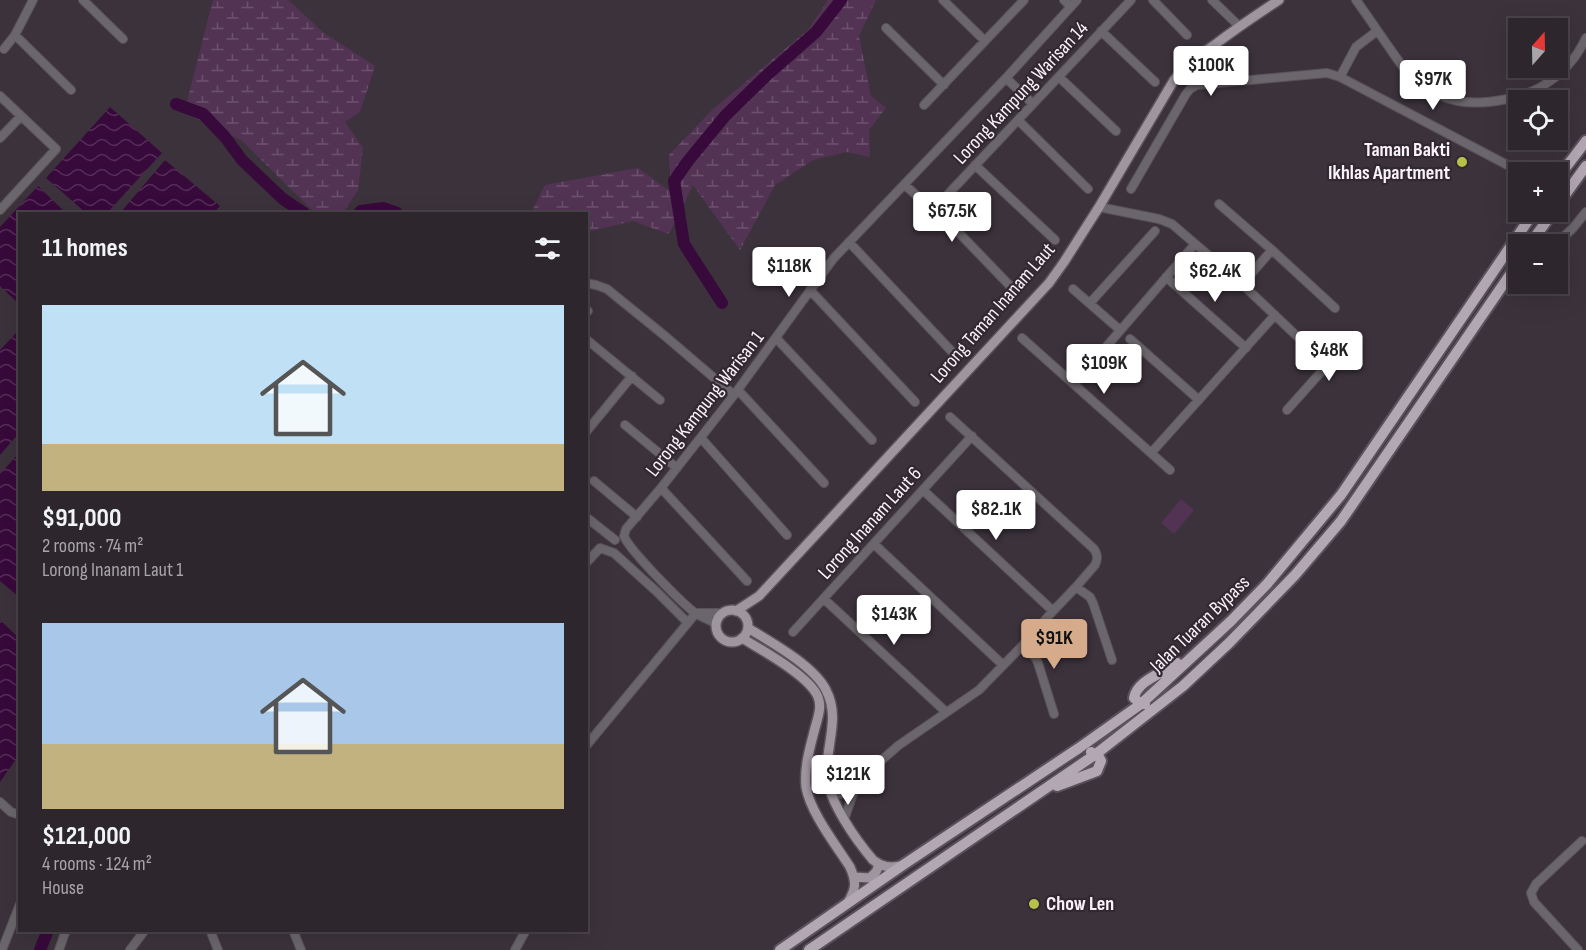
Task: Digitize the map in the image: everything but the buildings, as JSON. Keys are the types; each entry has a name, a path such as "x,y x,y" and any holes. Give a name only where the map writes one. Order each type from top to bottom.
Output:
{"highway":[{"path":"1568,165 1586,141"},
{"path":"1568,191 1586,166"},
{"name":"Jalan Tuaran Bypass","path":"1141,704 1134,698 1140,686 1207,645 1267,584 1341,495 1527,222"},
{"name":"Jalan Tuaran Bypass","path":"1096,754 1183,686 1274,597 1321,546 1341,521 1508,277"},
{"path":"780,950 1141,704 1148,704 1183,686"},
{"path":"809,950 1045,790 1097,771 1101,761 1096,754 1079,748"}],"main road":[{"name":"Lorong Taman Inanam Laut","path":"736,611 759,596 1041,292 1064,262 1099,207 1174,80 1190,63 1239,26 1279,0"},
{"path":"759,596 747,623 745,635 742,638 733,642 724,640 718,633 716,624 722,614 726,611 740,612 747,623 817,676 826,690 833,709 827,776 831,794 844,820 866,852 879,865 890,867 903,865"},
{"path":"742,638 775,658 808,683 818,698 820,713 806,771 807,790 813,809 855,877 854,889 846,906"},
{"path":"855,877 870,878 879,865"}],"street":[{"path":"4,49 15,35 33,0"},
{"path":"83,0 123,39"},
{"path":"944,0 985,40"},
{"path":"924,105 1024,0"},
{"path":"1064,0 1071,7"},
{"name":"Lorong Kampung Warisan 1","path":"716,624 696,613 661,580 628,543 625,532 736,393 810,290 849,242 1006,78 1077,0"},
{"name":"Lorong Kampung Warisan 14","path":"935,208 1131,0"},
{"path":"1153,0 1187,35"},
{"path":"1212,0 1239,26"},
{"path":"1356,0 1415,80 1438,95 1460,102 1499,100 1532,91 1546,84 1571,63 1586,38"},
{"path":"886,28 944,85"},
{"path":"1101,31 1155,82"},
{"path":"1340,77 1356,47 1377,31"},
{"path":"15,35 71,90"},
{"path":"1131,189 1190,89 1197,85 1328,73 1340,77 1508,165"},
{"path":"1059,77 1116,131"},
{"path":"1006,78 1033,104"},
{"path":"0,96 56,149 0,210"},
{"path":"0,138 21,116"},
{"path":"1018,120 1088,189"},
{"path":"975,165 1055,240"},
{"path":"905,185 926,204 935,208 1013,289"},
{"path":"1219,204 1335,308"},
{"path":"1099,207 1166,221 1177,227 1242,284 1322,360 1323,368 1287,410"},
{"path":"1568,235 1586,212"},
{"path":"1090,303 1155,231"},
{"path":"849,242 956,356"},
{"path":"1074,384 1196,244"},
{"path":"1242,284 1272,250"},
{"path":"794,264 817,281"},
{"path":"1166,277 1246,348"},
{"path":"588,283 606,289 736,393 824,483"},
{"path":"1073,289 1120,330"},
{"path":"810,290 915,402"},
{"path":"1151,453 1275,315"},
{"path":"776,338 872,440"},
{"path":"1022,338 1170,470"},
{"path":"1130,339 1199,400"},
{"path":"588,341 660,399"},
{"path":"588,430 632,376"},
{"path":"593,406 602,413"},
{"path":"831,794 844,794 855,787 898,745 979,690 1076,587 1097,560 1098,556 1094,549 950,417"},
{"path":"625,425 677,468"},
{"name":"Lorong Inanam Laut 6","path":"793,632 972,436"},
{"path":"701,438 788,535"},
{"path":"594,481 637,517"},
{"path":"661,488 747,581"},
{"path":"923,490 1053,611"},
{"path":"588,519 615,540"},
{"path":"874,544 1004,665"},
{"path":"588,561 600,548 614,553 688,624"},
{"path":"1076,587 1090,597 1113,660"},
{"path":"824,599 946,712"},
{"path":"588,744 696,613 722,614"},
{"path":"1022,646 1035,657 1038,663 1054,714"},
{"path":"844,820 855,787"},
{"path":"0,802 11,812 18,814"},
{"path":"1578,950 1534,902 1531,893 1536,884 1582,841"},
{"path":"2,950 18,909"},
{"path":"59,950 65,932"},
{"path":"130,950 141,932"},
{"path":"211,932 218,950"},
{"path":"294,932 301,950"},
{"path":"515,950 525,932"}],"green space":[{"path":"213,0 288,0 324,33 375,66 360,112 345,122 363,148 358,190 344,212 319,212 311,209 241,140 184,113"},
{"path":"828,0 876,0 859,36 871,96 886,108 869,130 870,157 846,152 813,160 775,185 740,250 693,185 669,234 633,221 588,232 588,212 532,212 545,185 638,168 671,192 669,155 712,110 808,30"},
{"path":"1181,499 1194,510 1174,534 1161,523"}],"water":[{"path":"110,107 162,153 108,212 85,212 46,178"},
{"path":"165,160 220,206 215,212 121,212"},
{"path":"38,186 65,212 18,212 18,303 0,286 0,227"},
{"path":"18,331 18,434 0,455 0,350"},
{"path":"18,454 18,596 0,581 0,474"},
{"path":"0,620 18,637 18,756 0,782"}],"waterway":[{"path":"722,303 684,244 674,181 725,116 816,32 841,0"},
{"path":"176,104 203,114 225,137 242,160 283,199 302,212"},
{"path":"360,212 383,208 394,212"},
{"path":"40,950 47,932"}],"place":[{"name":"Taman Bakti Ikhlas Apartment","path":"1462,162"},
{"name":"Chow Len","path":"1034,904"}]}
